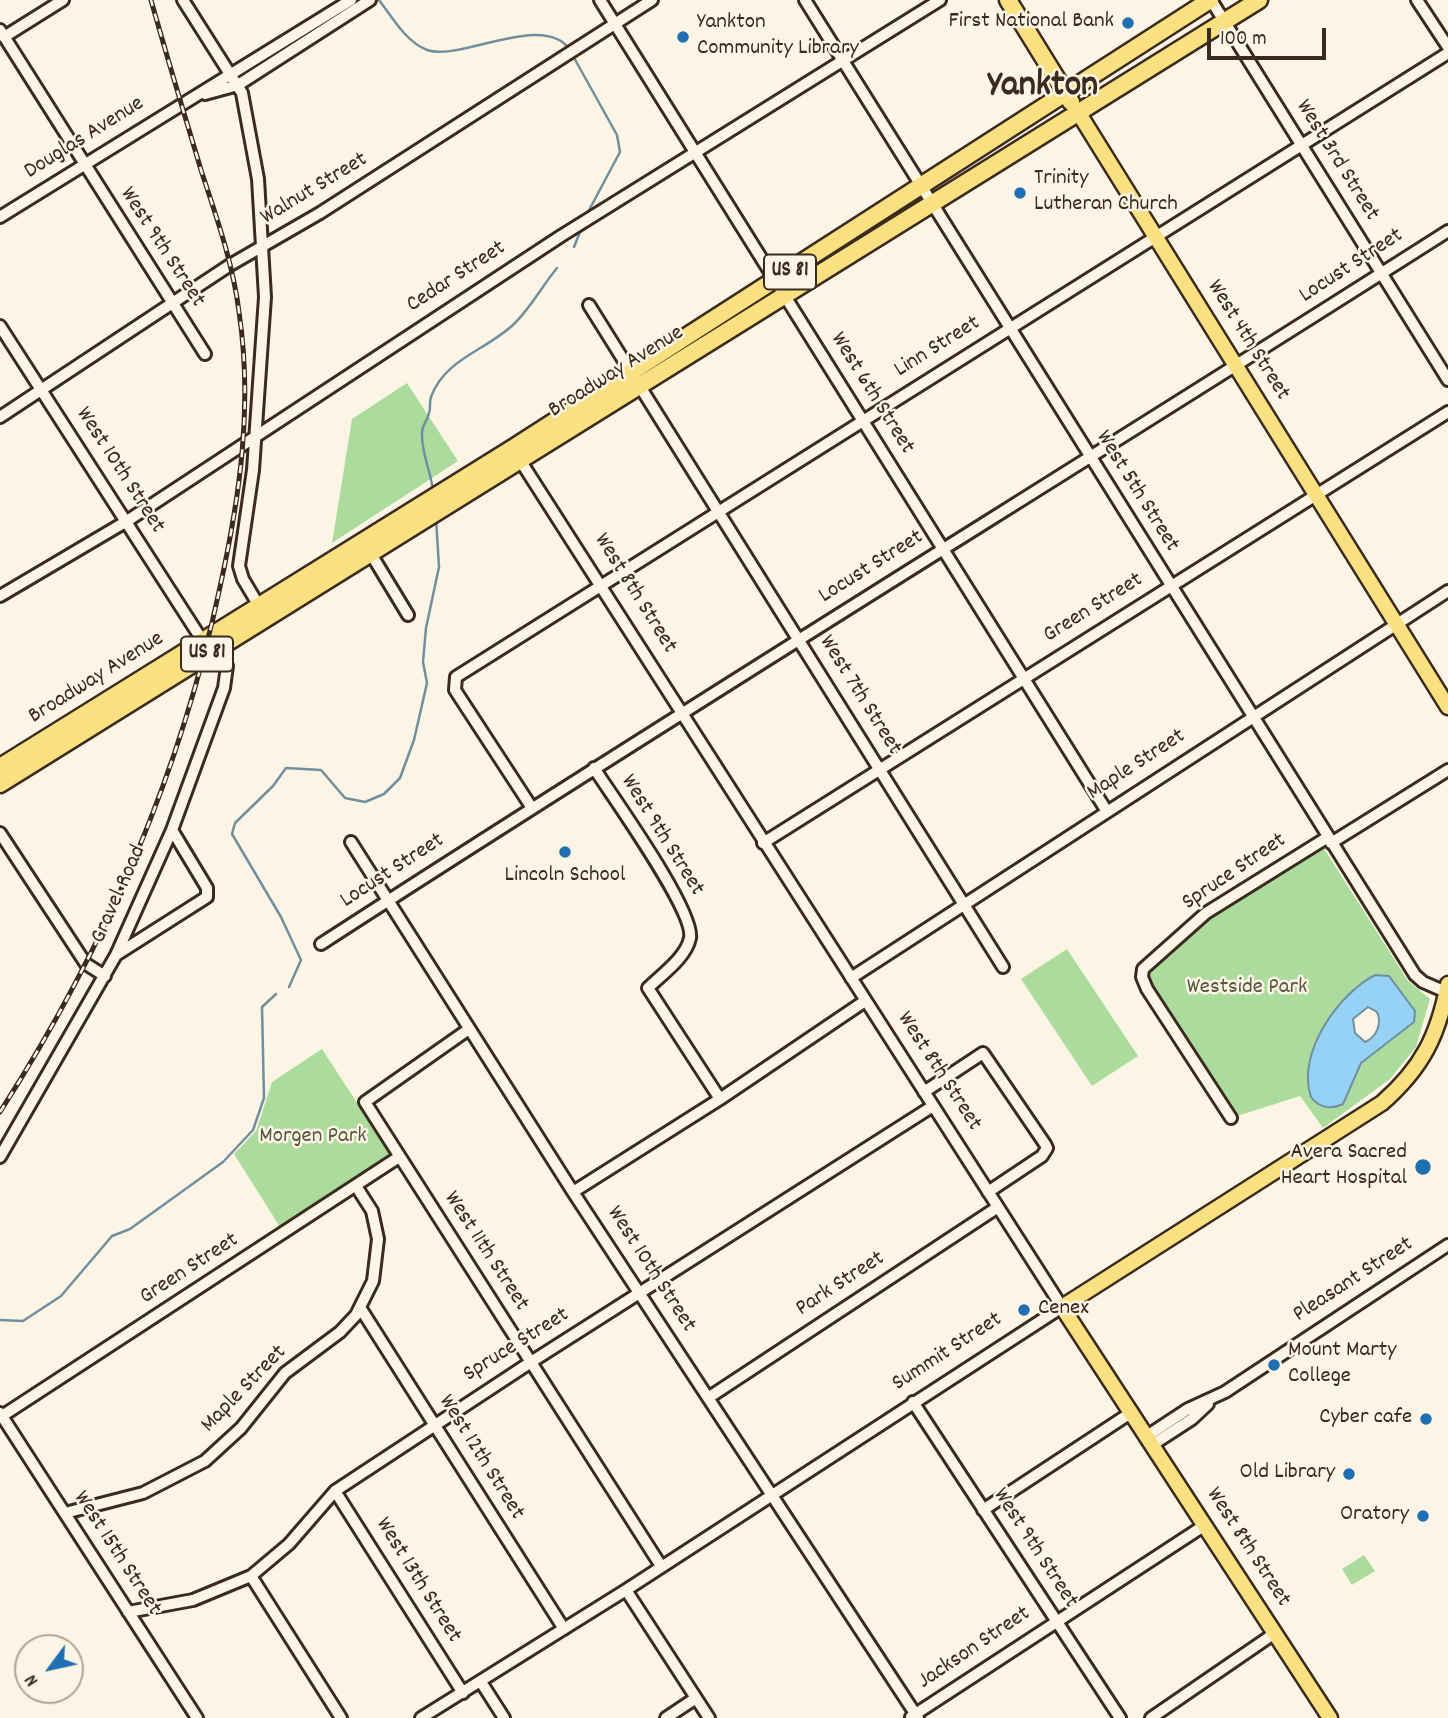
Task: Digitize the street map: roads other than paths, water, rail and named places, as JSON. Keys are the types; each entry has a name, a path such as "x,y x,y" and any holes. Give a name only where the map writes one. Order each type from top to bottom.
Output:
{"highway":[{"name":"West 4th Street","path":"1008,0 1078,113"},
{"name":"Broadway Avenue","path":"780,288 920,184 1211,0"},
{"name":"Broadway Avenue","path":"0,767 413,519 780,288 931,202 1259,0"},
{"name":"Broadway Avenue","path":"0,784 212,640"}],"main road":[{"name":"West 4th Street","path":"1078,113 1448,707"},
{"name":"Summit Street","path":"1062,1307 1382,1103 1408,1080 1429,1048 1447,988"},
{"name":"West 8th Street","path":"1062,1307 1330,1718"}],"street":[{"path":"2,33 63,0"},
{"path":"183,0 238,85 246,104 258,178 265,297 257,435 239,566 243,579 262,611"},
{"name":"Douglas Avenue","path":"0,217 351,0"},
{"name":"West 6th Street","path":"600,0 1106,810"},
{"name":"Walnut Street","path":"0,417 43,391 172,302 553,65 652,0"},
{"name":"West 5th Street","path":"805,0 1415,975 1447,988"},
{"name":"Cedar Street","path":"0,596 127,521 565,234 940,0"},
{"name":"West 3rd Street","path":"1211,0 1448,380"},
{"path":"1417,0 1448,47"},
{"name":"Douglas Avenue","path":"193,98 238,85 366,3"},
{"name":"West 9th Street","path":"2,33 205,354"},
{"name":"Linn Street","path":"532,807 453,683 456,677 1448,53"},
{"name":"Locust Street","path":"321,944 532,807 1448,231"},
{"name":"West 7th Street","path":"589,305 1003,967"},
{"name":"West 10th Street","path":"0,326 127,521 212,640"},
{"name":"Green Street","path":"763,843 1448,412"},
{"name":"West 8th Street","path":"517,455 1062,1307"},
{"path":"366,547 408,615"},
{"name":"Maple Street","path":"851,978 1106,810 1448,591"},
{"name":"Gravel Road","path":"0,1157 116,955 172,830 224,688 227,666 212,640"},
{"name":"West 9th Street","path":"594,768 678,898 688,924 690,938 681,956 648,988 720,1099"},
{"name":"Spruce Street","path":"1231,1118 1147,989 1142,977 1143,969 1206,913 1448,770"},
{"path":"116,955 207,897 207,888 172,830"},
{"path":"0,833 86,964 104,976"},
{"name":"West 10th Street","path":"351,842 573,1192 772,1493 914,1717"},
{"path":"573,1192 720,1099 865,1001"},
{"name":"West 11th Street","path":"469,1029 365,1102 661,1566"},
{"path":"924,1092 983,1053 1047,1148 1042,1156 988,1192"},
{"name":"Spruce Street","path":"128,1612 193,1600 251,1576 289,1544 335,1491 433,1424 933,1106"},
{"name":"Green Street","path":"1,1414 399,1157"},
{"name":"Maple Street","path":"65,1513 143,1493 205,1461 241,1428 285,1373 340,1332 361,1310 373,1281 378,1239 372,1211 356,1186"},
{"name":"Park Street","path":"708,1398 998,1207"},
{"name":"Pleasant Street","path":"1150,1441 1188,1409 1212,1399 1448,1245"},
{"name":"Summit Street","path":"421,1718 626,1590 1062,1307"},
{"name":"West 12th Street","path":"361,1310 564,1629"},
{"name":"West 9th Street","path":"913,1402 1120,1718"},
{"path":"984,1510 1132,1412"},
{"name":"West 15th Street","path":"1,1414 197,1718"},
{"name":"West 13th Street","path":"335,1491 463,1693"},
{"name":"Jackson Street","path":"914,1717 1205,1525"},
{"path":"251,1576 341,1718"},
{"path":"626,1590 709,1718"},
{"path":"1151,1718 1275,1633"},
{"path":"481,1682 504,1718"},
{"path":"666,1718 696,1698"}],"water":[{"path":"1375,975 1389,976 1415,1011 1414,1022 1361,1063 1343,1104 1325,1107 1311,1097 1309,1062 1324,1027 1347,996","holes":["1368,1007 1377,1012 1377,1029 1373,1037 1365,1042 1355,1033 1353,1019"]}],"waterway":[{"path":"379,0 406,35 427,50 459,50 522,36 541,35 558,39 570,50"},
{"path":"573,56 617,135 620,152 587,214"},
{"path":"574,247 582,227"},
{"path":"433,491 422,433 430,411 431,397 438,384 457,364 515,323 557,268"},
{"path":"289,987 301,960 281,917 232,834 235,823 273,786 286,768 321,770 345,798 365,802 384,794 400,778 414,740 427,683 423,662 426,628 439,567 436,518"},
{"path":"0,1320 23,1321 61,1296 112,1236 130,1229 223,1162 253,1130 264,1098 262,1007 276,994"}],"railway":[{"path":"0,1112 38,1051 105,925 160,793 203,657 227,553 238,485 245,381 233,276 151,0"}],"place":[{"name":"First National Bank","path":"1128,23"},
{"name":"Yankton Community Library","path":"683,37"},
{"name":"Trinity Lutheran Church","path":"1020,193"},
{"name":"Lincoln School","path":"565,852"},
{"name":"Avera Sacred Heart Hospital","path":"1423,1167"},
{"name":"Cenex","path":"1024,1310"},
{"name":"Mount Marty College","path":"1274,1365"},
{"name":"Cyber cafe","path":"1426,1419"},
{"name":"Old Library","path":"1349,1474"},
{"name":"Oratory","path":"1423,1516"}],"district":[{"name":"Yankton","path":"1043,89"}],"park label":[{"name":"Westside Park","path":"1247,989"},
{"name":"Morgen Park","path":"313,1138"}]}
